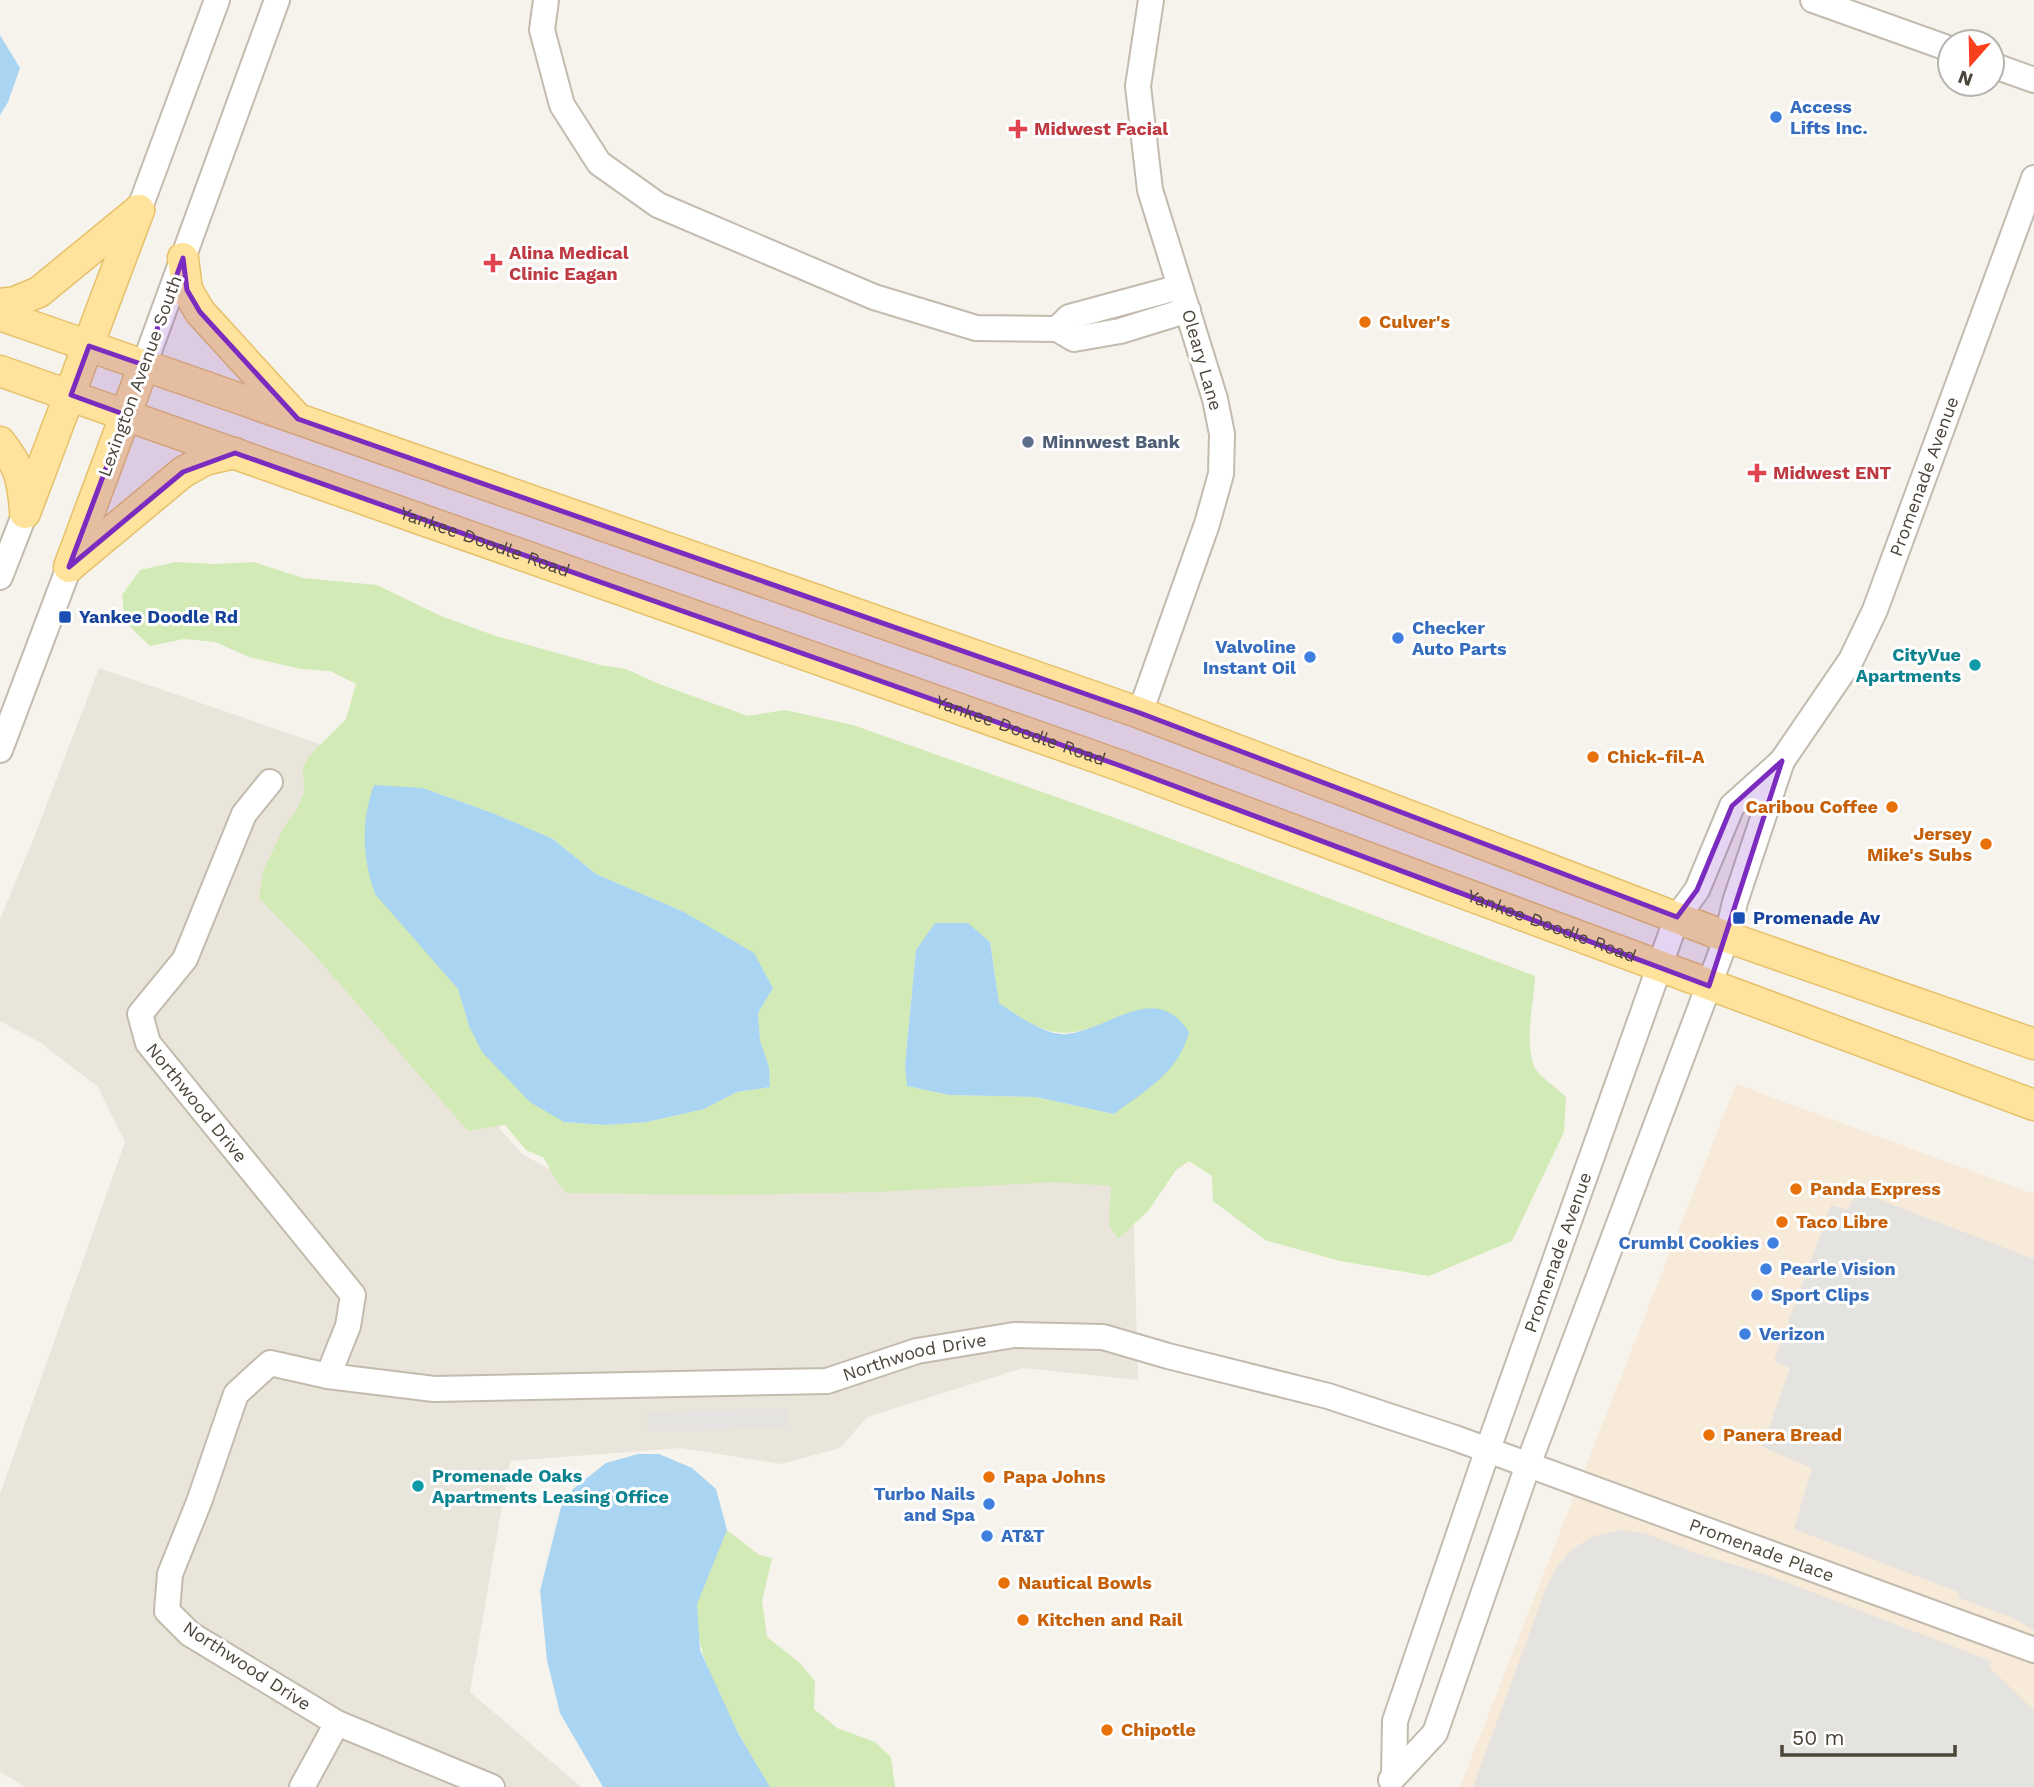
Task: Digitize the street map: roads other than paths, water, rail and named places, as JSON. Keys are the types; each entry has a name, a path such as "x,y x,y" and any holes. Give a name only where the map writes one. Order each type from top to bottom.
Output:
{"main road":[{"path":"0,304 15,302 39,292 139,210"},
{"path":"25,513 139,210"},
{"path":"183,258 187,290 200,312 298,419"},
{"path":"0,315 1140,713 1727,937 2034,1044"},
{"name":"Lexington Avenue South","path":"69,567 144,365"},
{"name":"Yankee Doodle Road","path":"0,371 1121,765 2034,1105"},
{"path":"0,442 14,460 23,482 25,513"},
{"path":"69,567 183,471 205,460 235,453"}],"street":[{"path":"139,210 217,0"},
{"name":"Lexington Avenue South","path":"144,365 277,0"},
{"path":"546,0 542,30 562,106 599,163 658,205 887,301 976,328 1057,329 1074,339 1120,331 1184,299"},
{"name":"Oleary Lane","path":"1140,713 1208,524 1221,474 1222,434 1215,400 1150,190 1138,86 1151,0"},
{"path":"1813,0 1936,45"},
{"path":"2006,70 2034,80"},
{"name":"Promenade Avenue","path":"1391,1781 1395,1721 1488,1449 1678,917 1697,890 1732,806 1783,761 1851,660 1875,610 2034,178"},
{"path":"0,578 25,513"},
{"name":"Lexington Avenue South","path":"0,750 69,567"},
{"name":"Promenade Avenue","path":"1391,1781 1435,1733 1528,1465 1727,937 1735,902 1783,761"},
{"name":"Northwood Drive","path":"270,782 244,814 185,959 141,1014 148,1044 353,1295 348,1326 328,1376"},
{"name":"Northwood Drive","path":"337,1723 190,1634 167,1611 170,1574 199,1502 236,1394 270,1363 328,1376 434,1389 827,1381 917,1351 1014,1335 1103,1336 1168,1356 1328,1396 1488,1449"},
{"name":"Promenade Place","path":"1488,1449 2034,1650"},
{"path":"302,1787 337,1723 492,1787"}],"water":[{"path":"0,35 20,68 8,102 0,115"},
{"path":"374,785 423,788 553,839 596,874 684,912 754,953 773,988 758,1013 760,1040 769,1067 770,1087 737,1092 704,1109 647,1122 605,1125 564,1122 530,1102 482,1052 469,1026 458,989 375,894 365,839 367,812"},
{"path":"935,923 968,923 990,942 999,1003 1032,1024 1051,1032 1067,1034 1147,1008 1162,1010 1176,1017 1189,1032 1178,1058 1160,1079 1114,1114 1036,1097 949,1095 907,1086 905,1066 916,950"},
{"path":"638,1454 659,1454 692,1468 716,1489 727,1530 697,1604 700,1650 738,1733 770,1787 603,1787 560,1713 547,1660 540,1591 561,1507 573,1489 606,1463"}],"place":[{"name":"Access Lifts Inc.","path":"1776,117"},
{"name":"Midwest Facial","path":"1018,129"},
{"name":"Alina Medical Clinic Eagan","path":"493,263"},
{"name":"Culver's","path":"1365,322"},
{"name":"Minnwest Bank","path":"1028,442"},
{"name":"Midwest ENT","path":"1757,473"},
{"name":"Yankee Doodle Rd","path":"65,617"},
{"name":"Checker Auto Parts","path":"1398,638"},
{"name":"Valvoline Instant Oil","path":"1310,657"},
{"name":"CityVue Apartments","path":"1975,665"},
{"name":"Chick-fil-A","path":"1593,757"},
{"name":"Caribou Coffee","path":"1892,807"},
{"name":"Jersey Mike's Subs","path":"1986,844"},
{"name":"Promenade Av","path":"1739,918"},
{"name":"Panda Express","path":"1796,1189"},
{"name":"Taco Libre","path":"1782,1222"},
{"name":"Crumbl Cookies","path":"1773,1243"},
{"name":"Pearle Vision","path":"1766,1269"},
{"name":"Sport Clips","path":"1757,1295"},
{"name":"Verizon","path":"1745,1334"},
{"name":"Panera Bread","path":"1709,1435"},
{"name":"Papa Johns","path":"989,1477"},
{"name":"Promenade Oaks Apartments Leasing Office","path":"418,1486"},
{"name":"Turbo Nails and Spa","path":"989,1504"},
{"name":"AT&T","path":"987,1536"},
{"name":"Nautical Bowls","path":"1004,1583"},
{"name":"Kitchen and Rail","path":"1023,1620"},
{"name":"Chipotle","path":"1107,1730"}]}
